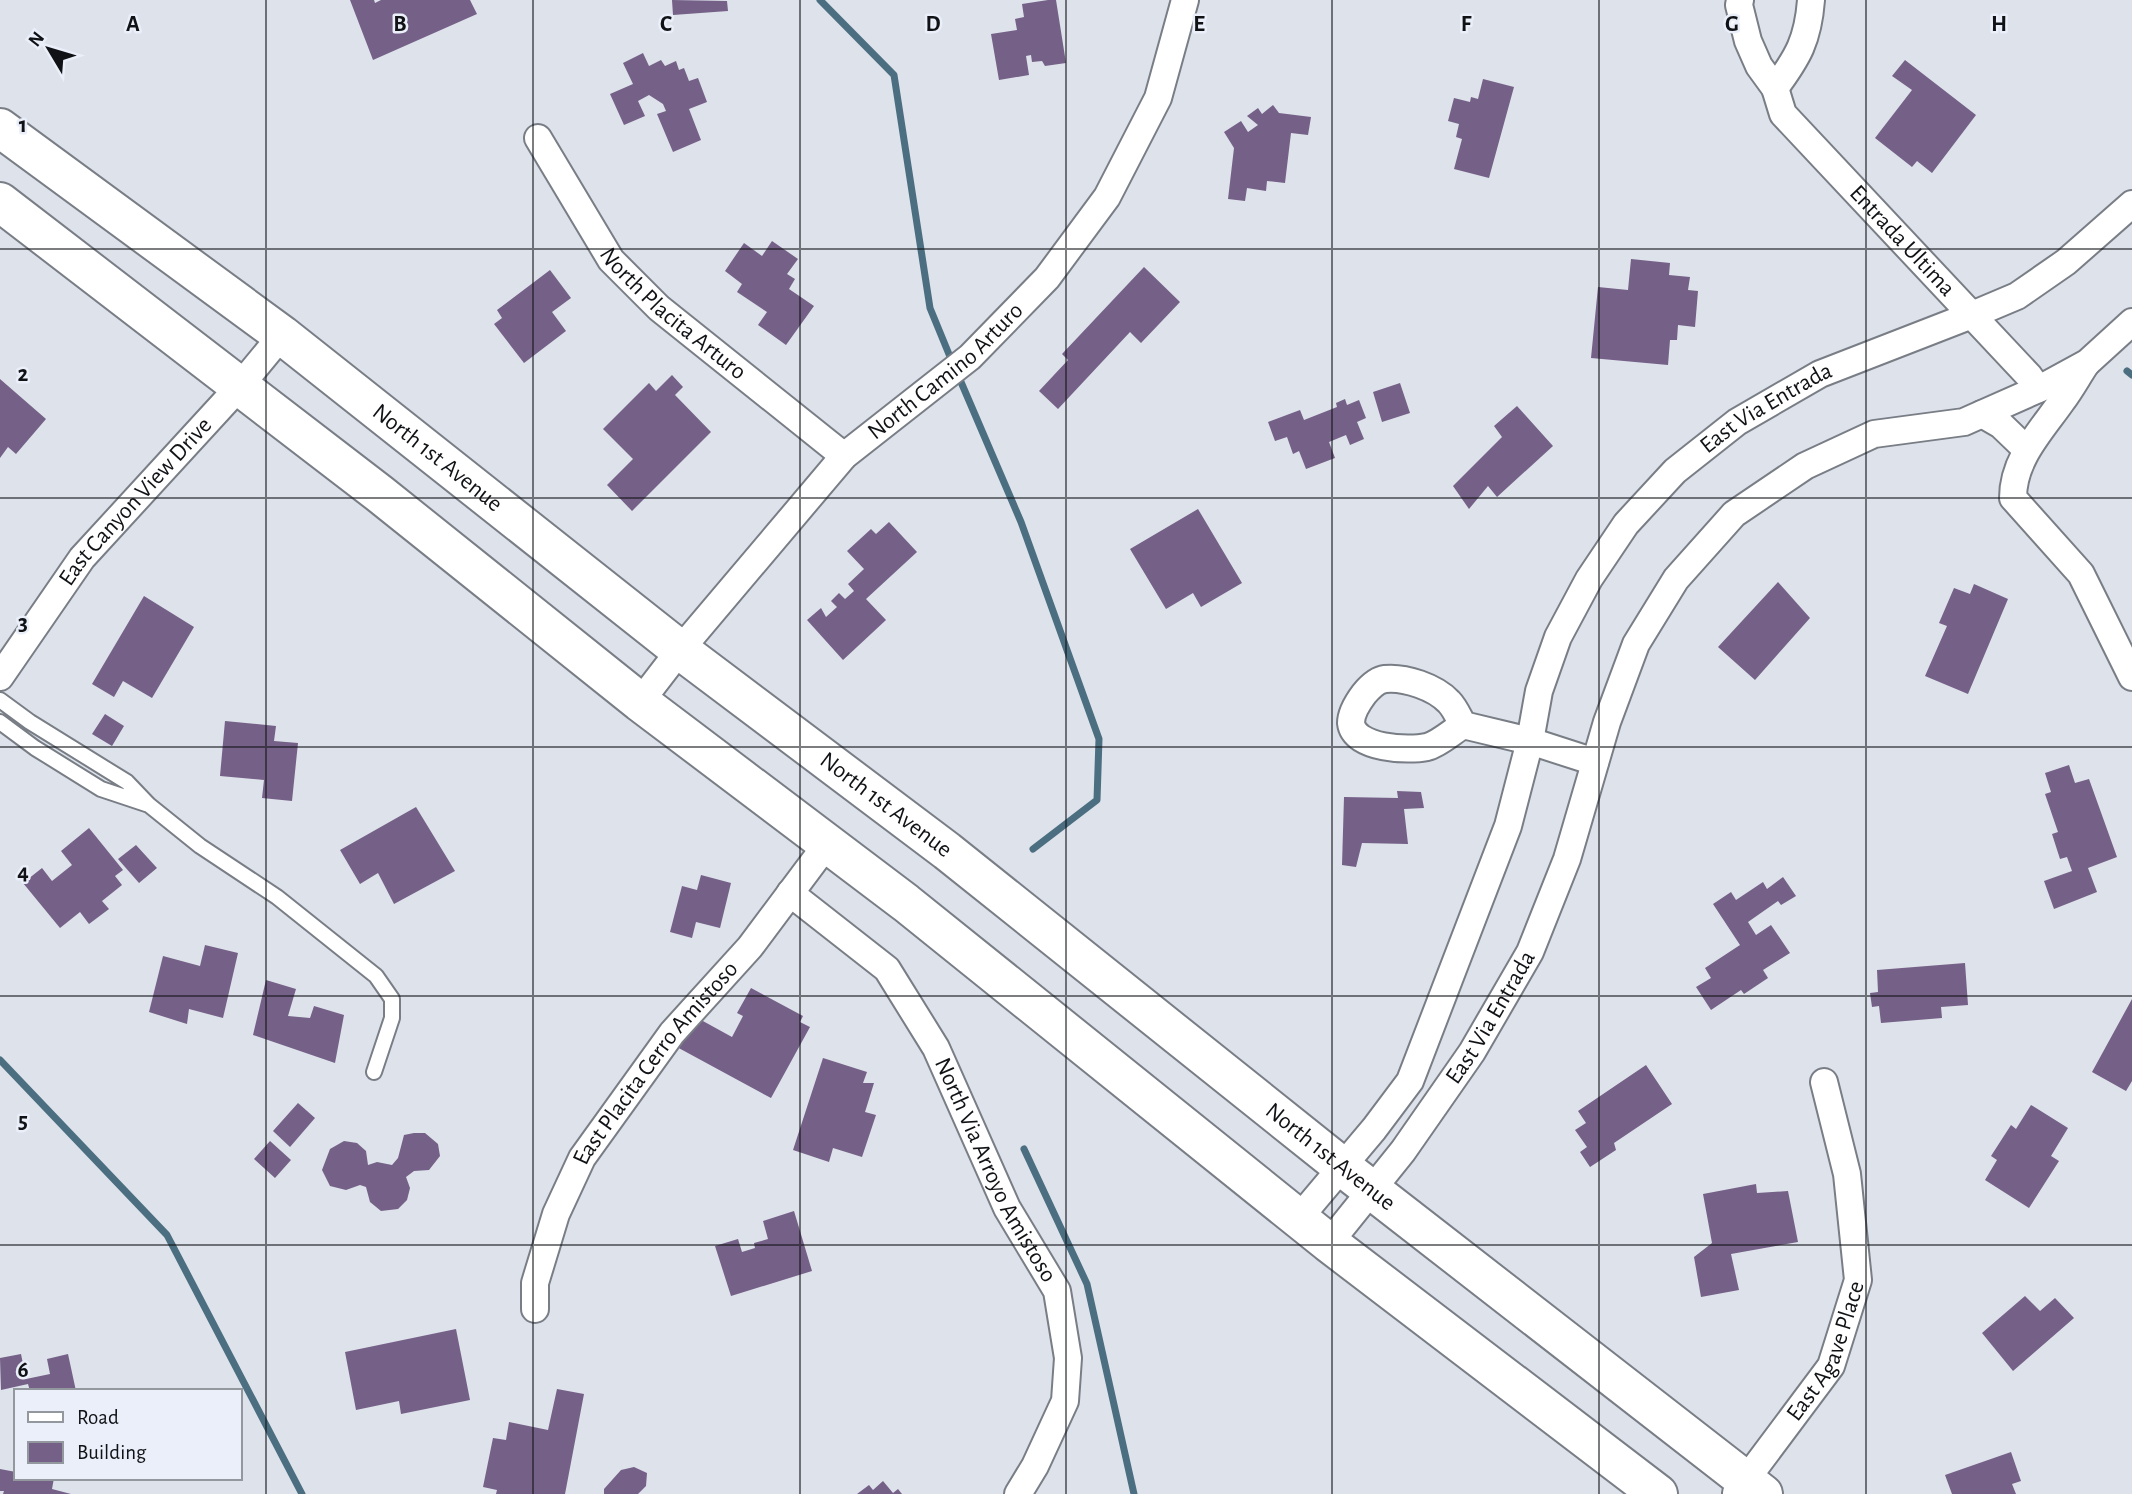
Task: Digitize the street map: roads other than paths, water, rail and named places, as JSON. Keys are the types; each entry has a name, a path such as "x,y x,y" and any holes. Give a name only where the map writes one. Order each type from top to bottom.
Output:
{"main road":[{"name":"North 1st Avenue","path":"0,128 282,335 680,650 947,851 1748,1490"},
{"path":"0,202 380,494 640,702 906,903 1329,1243 1658,1494"}],"street":[{"name":"North Camino Arturo","path":"640,702 680,650 844,456 970,357 1047,278 1107,197 1158,98 1185,0"},
{"name":"Entrada Ultima","path":"1740,0 1738,5 1748,41 1759,66 1775,88 1783,114 2038,389"},
{"path":"1775,88 1798,57 1810,18 1811,0"},
{"name":"North Placita Arturo","path":"538,138 611,260 659,307 844,456"},
{"name":"East Via Entrada","path":"1299,1218 1374,1129 1410,1081 1508,826 1530,741 1539,691 1558,636 1588,579 1626,524 1675,471 1737,422 1820,374 2017,296 2066,262 2132,204"},
{"name":"East Via Entrada","path":"1329,1243 1404,1151 1472,1052 1530,952 1567,859 1607,722 1636,644 1676,579 1734,514 1805,466 1874,435 1964,422 2038,389 2087,363 2132,322"},
{"name":"East Canyon View Drive","path":"0,677 82,558 239,387 282,335"},
{"path":"2087,363 2064,400 2026,449 2013,485 2012,498 2081,574 2132,677"},
{"path":"1982,414 2001,425 2026,449"},
{"path":"1463,725 1530,741 1595,762"},
{"name":"East Placita Cerro Amistoso","path":"535,1309 535,1283 556,1214 582,1158 672,1033 750,947 827,844"},
{"name":"North Via Arroyo Amistoso","path":"790,893 887,969 936,1048 1007,1208 1057,1291 1068,1358 1066,1401 1035,1466 1018,1494"},
{"name":"East Agave Place","path":"1748,1490 1831,1366 1858,1280 1847,1174 1824,1082"}],"lane":[{"path":"0,701 127,782 149,805 200,846 287,904 376,976 392,999 392,1018 374,1072"},
{"path":"0,722 35,748 101,789 149,805"}],"waterway":[{"path":"820,0 894,75 930,308 953,364"},
{"path":"2127,371 2132,375"},
{"path":"958,375 1021,522 1099,739 1097,800 1033,849"},
{"path":"0,1060 167,1235 302,1494"},
{"path":"1024,1149 1087,1284 1134,1494"}]}
